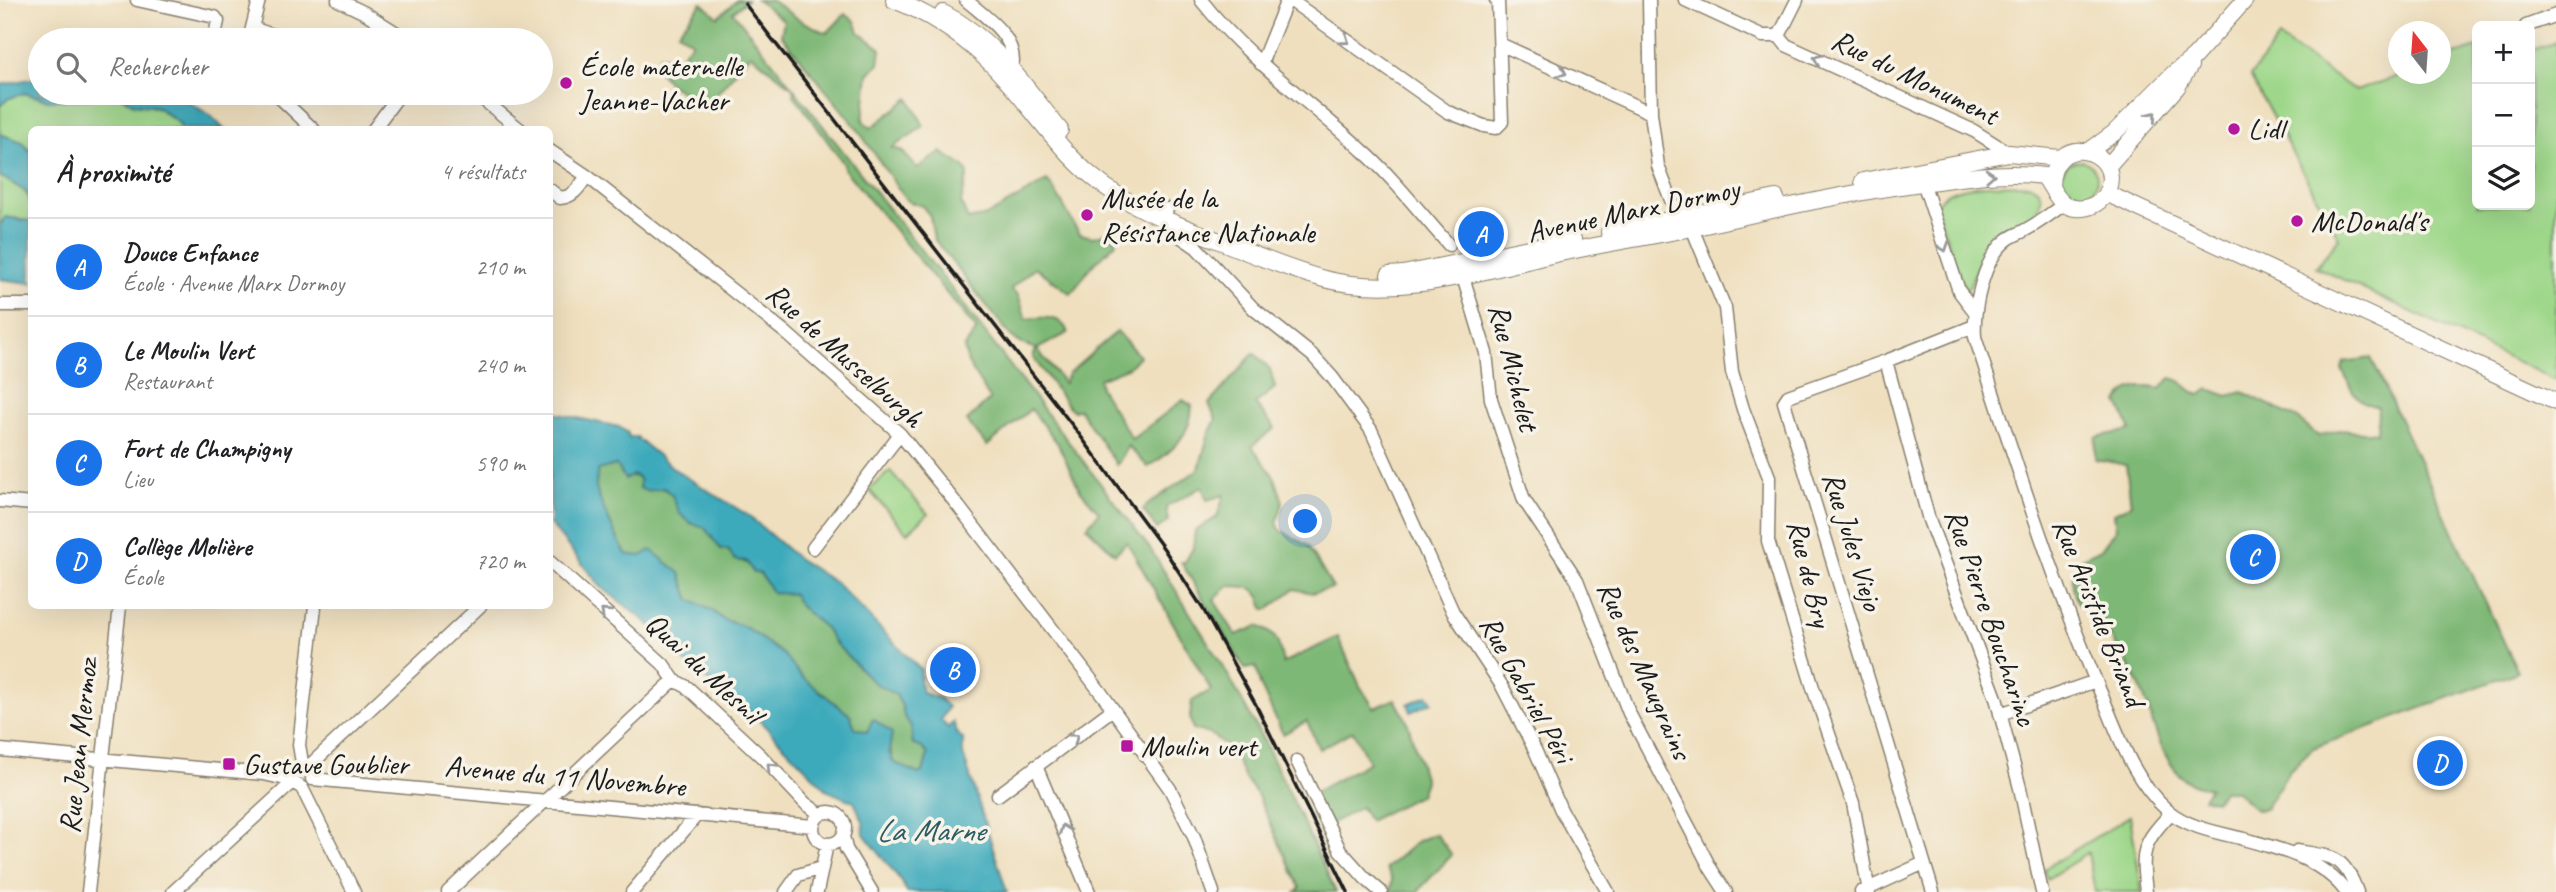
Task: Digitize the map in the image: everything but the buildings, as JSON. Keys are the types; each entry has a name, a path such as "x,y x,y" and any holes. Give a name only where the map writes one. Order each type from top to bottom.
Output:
{"main road":[{"name":"Avenue Marx Dormoy","path":"894,0 931,17 1004,70"},
{"name":"Avenue Marx Dormoy","path":"916,0 964,26 993,49 1004,70 1063,149 1094,178 1130,203 1166,214 1286,268 1328,280 1370,285 1404,285 1460,269 1678,218 2009,153 2060,158"},
{"path":"2089,151 2114,133 2173,74 2194,57 2245,0"},
{"path":"2107,167 2177,87 2194,57"},
{"path":"2071,151 2089,151 2098,155 2107,167 2109,183 2106,192 2100,200 2087,208 2064,204 2051,187 2053,167 2071,151"},
{"name":"Avenue Marx Dormoy","path":"1460,269 1692,228 1793,204 1923,182 2025,173 2044,176 2051,187"},
{"path":"2106,192 2556,402"}],"street":[{"path":"136,0 215,17 218,21 217,28"},
{"path":"252,28 259,0"},
{"path":"338,0 389,28"},
{"path":"966,0 1000,30 1013,54 1013,61 1004,70"},
{"path":"1202,0 1217,20 1261,64 1372,159 1448,245"},
{"path":"1261,64 1288,0 1448,112 1483,126 1496,128 1502,122 1497,0"},
{"path":"1649,0 1651,113 1658,166 1678,218 1692,228"},
{"name":"Rue du Monument","path":"1685,0 1763,36 1779,36 1786,45 1974,131 2009,153"},
{"path":"1779,36 1797,0"},
{"path":"2535,23 2556,15"},
{"path":"1500,44 1651,113"},
{"path":"288,105 310,126"},
{"path":"376,126 392,105"},
{"path":"490,105 516,126"},
{"name":"Rue de Musselburgh","path":"553,153 587,176 785,332 900,434 1113,709 1170,789 1194,837 1213,892"},
{"path":"553,192 560,198 568,197 574,194 587,176"},
{"path":"1923,182 1959,290 1975,312"},
{"name":"Rue Aristide Briand","path":"2064,204 2007,240 1999,248 1980,290 1974,326 1975,337 2040,541 2096,681 2137,775 2150,795 2171,813 2207,831 2325,856 2344,863 2357,892"},
{"name":"Rue Gabriel Péri","path":"1166,214 1167,228 1196,247 1254,309 1292,337 1332,377 1380,445 1405,509 1452,612 1502,686 1535,750 1561,810 1608,892"},
{"name":"Rue de Bry","path":"1692,228 1725,308 1732,372 1769,477 1768,541 1814,691 1853,803 1866,891"},
{"name":"Rue Michelet","path":"1460,269 1486,353 1491,399 1514,471"},
{"path":"0,305 28,305"},
{"name":"Rue Jules Viejo","path":"1933,892 1784,402 1788,396 1974,326"},
{"name":"Rue Pierre Boucharinc","path":"1886,361 1929,520 1983,661 2000,714 2020,788 2042,892"},
{"path":"813,548 900,434"},
{"name":"Rue des Maugrains","path":"1514,471 1524,500 1577,580 1629,713 1711,869 1726,892"},
{"path":"1,502 28,504"},
{"name":"Quai du Mesnil","path":"553,565 663,664 674,680 687,687 762,757 805,803 820,814"},
{"name":"Rue Jean Mermoz","path":"88,892 120,609"},
{"path":"0,750 264,774 306,787 307,772 299,745 315,609"},
{"path":"307,772 477,609"},
{"path":"447,892 674,680"},
{"path":"2000,714 2096,681"},
{"path":"998,795 1113,709"},
{"path":"1297,761 1340,850 1381,892"},
{"path":"1037,766 1089,892"},
{"path":"307,772 295,770 295,783 354,892"},
{"name":"Avenue du 11 Novembre","path":"307,772 543,802 813,826"},
{"path":"173,892 295,783"},
{"path":"843,835 836,842 827,844 814,836 813,826 820,814 830,812 840,816 845,825 843,835 846,849 872,892"},
{"path":"2146,892 2143,861 2148,838 2171,813"},
{"path":"632,892 697,815"},
{"path":"817,892 827,844"},
{"name":"Rue Aristide Briand","path":"2260,844 2313,864 2337,880 2346,892"},
{"path":"1866,891 1924,863"},
{"path":"786,892 798,875 821,868"}],"green space":[{"path":"737,0 747,0 733,12 947,283 1151,550 1228,675 1268,749 1336,892 1296,892 1300,888 1257,794 1245,779 1232,750 1212,735 1193,729 1190,717 1192,701 1211,690 1127,542 1115,554 1087,527 1099,512 1080,490 1058,444 1031,409 987,446 967,421 990,399 968,363 964,348 977,330 844,169 844,164 794,95 793,88 751,54 705,107 669,83 655,66 660,55 677,61 692,42 678,32 702,3 718,17"},
{"path":"757,0 771,0 803,22 827,33 845,14 855,21 859,32 881,49 879,64 868,74 863,121 871,128 909,98 924,126 892,148 901,150 917,168 941,152 963,166 968,173 961,203 968,220 986,216 1047,181 1080,234 1093,237 1113,231 1116,243 1090,268 1071,294 1035,267 1011,289 1018,295 1026,319 1051,318 1065,327 1068,333 1037,349 1064,383 1068,374 1117,331 1139,356 1129,367 1099,379 1100,388 1132,439 1183,400 1192,406 1188,426 1172,449 1148,467 1128,446 1117,465 1079,409 1074,411 1067,405 1033,357 1036,349 1020,343 1010,335 934,239 930,216 922,206 907,201 856,127 781,35 784,21"},
{"path":"2279,38 2356,91 2388,80 2388,84 2451,84 2451,56 2472,49 2472,210 2535,210 2535,49 2556,41 2556,380 2316,267 2339,238 2250,76"},
{"path":"24,93 28,94 28,105 157,107 180,126 28,126 28,149 23,142 0,134 0,106 7,99"},
{"path":"2079,161 2092,166 2097,179 2092,192 2079,197 2066,192 2061,179 2066,166"},
{"path":"0,176 16,185 28,197 28,221 6,217 0,225"},
{"path":"2029,184 2039,190 2039,208 2034,214 1995,238 1980,262 1969,288 1964,289 1936,207 1941,198 1962,188"},
{"path":"1254,353 1270,369 1275,388 1255,404 1275,428 1252,446 1275,478 1283,502 1277,523 1280,530 1308,546 1333,588 1312,593 1294,589 1269,609 1264,609 1256,592 1247,587 1228,586 1214,600 1236,635 1258,626 1274,636 1283,663 1338,637 1360,686 1374,708 1395,699 1407,721 1425,781 1420,795 1369,821 1361,807 1325,827 1310,795 1369,762 1353,731 1319,749 1307,721 1283,734 1260,685 1256,667 1245,669 1181,562 1185,562 1193,548 1195,531 1217,517 1224,495 1207,500 1202,487 1166,507 1168,521 1157,529 1143,510 1199,469 1208,436 1216,419 1209,404"},
{"path":"2371,358 2518,672 2313,748 2290,770 2265,809 2256,810 2236,791 2223,791 2215,801 2203,798 2210,788 2181,777 2170,763 2133,674 2106,630 2096,617 2079,604 2073,591 2078,560 2101,549 2116,530 2114,513 2131,505 2126,465 2095,459 2096,437 2131,430 2118,402 2126,392 2142,387 2161,389 2170,378 2200,395 2209,389 2228,396 2243,392 2298,419 2318,436 2338,430 2377,433 2378,407 2358,398 2342,369 2344,362"},
{"path":"616,465 640,480 647,491 664,488 672,495 679,513 691,523 704,527 721,549 728,550 735,559 753,567 773,593 793,593 800,606 825,628 834,642 873,682 896,695 911,726 913,745 921,747 928,754 923,772 919,774 893,762 887,730 873,720 867,732 855,728 850,715 802,677 783,655 745,627 724,620 690,600 680,573 641,557 627,555 596,487 597,469"},
{"path":"890,471 928,514 907,533 869,490"},
{"path":"2130,816 2142,892 2095,892 2088,853 2047,879 2044,869"},
{"path":"1436,834 1452,855 1417,892 1390,892 1392,880 1386,868 1419,840"}],"water":[{"path":"28,79 28,94 7,99 0,106 0,85"},
{"path":"142,105 194,105 221,126 180,126 157,107"},
{"path":"0,134 23,142 28,149 28,195 0,176"},
{"path":"5,217 28,221 28,283 0,279 0,225"},
{"name":"La Marne","path":"553,413 619,427 628,433 628,437 638,437 677,471 749,516 797,558 837,584 921,670 922,693 939,698 948,707 941,720 948,728 953,722 958,735 963,739 963,754 1007,892 907,892 864,834 863,821 854,802 828,791 752,713 692,669 648,623 601,587 553,528","holes":["616,465 625,479 634,475 640,480 639,488 646,491 664,488 672,495 679,513 691,523 704,527 721,549 728,550 735,560 746,561 753,572 760,573 773,593 793,594 800,606 825,628 834,642 873,682 896,695 911,726 913,745 921,747 928,754 923,772 918,774 893,762 889,752 892,733 873,719 867,732 855,728 850,715 802,677 784,655 745,627 724,620 690,600 680,573 651,550 641,556 626,554 596,487 598,470"]},
{"path":"1427,695 1432,702 1411,712 1408,704"}],"railway":[{"path":"745,4 1076,430 1164,549 1203,609 1255,703 1348,892"}],"place":[{"name":"École maternelle Jeanne-Vacher","path":"566,83"},
{"name":"Lidl","path":"2234,129"},
{"name":"Musée de la Résistance Nationale","path":"1087,215"},
{"name":"McDonald's","path":"2297,221"},
{"name":"Douce Enfance","path":"1481,234"},
{"name":"Fort de Champigny","path":"2253,557"},
{"name":"Le Moulin Vert","path":"953,670"},
{"name":"Moulin vert","path":"1127,746"},
{"name":"Collège Molière","path":"2440,763"},
{"name":"Gustave Goublier","path":"229,764"}]}
